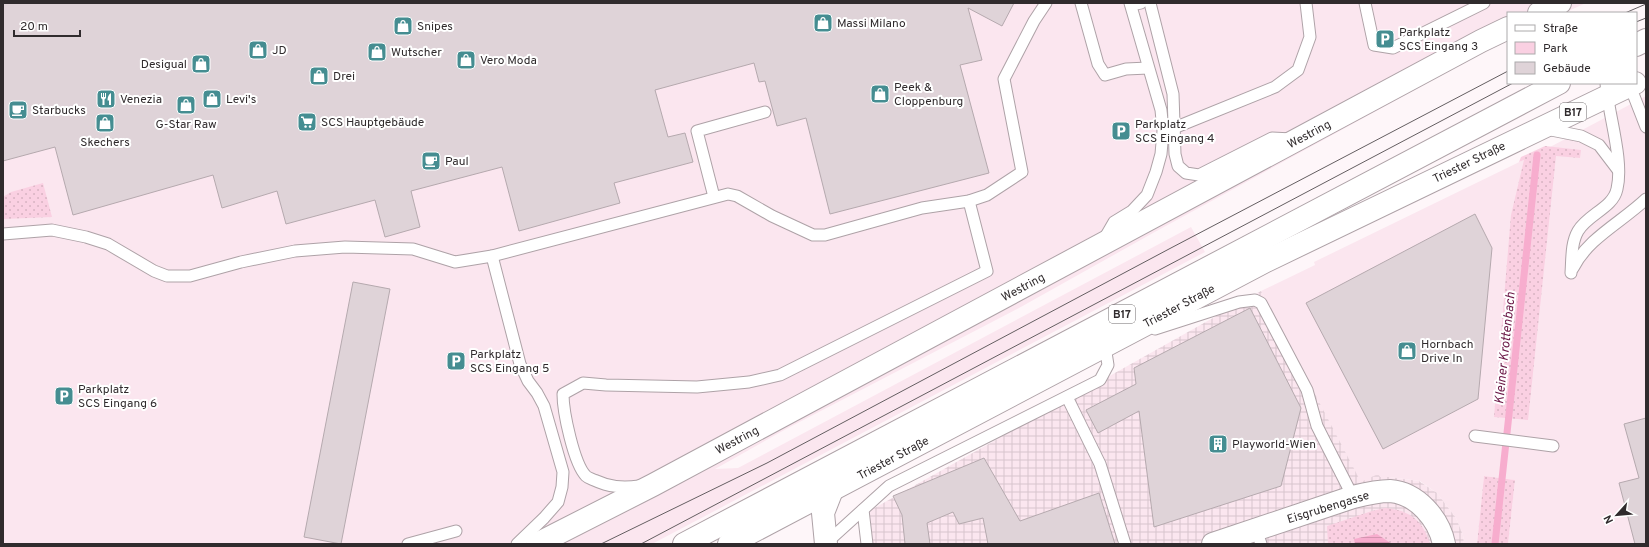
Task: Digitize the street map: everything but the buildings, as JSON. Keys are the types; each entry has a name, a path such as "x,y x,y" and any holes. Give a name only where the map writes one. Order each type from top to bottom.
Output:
{"main road":[{"path":"1541,12 1560,3"},
{"name":"Westring","path":"537,544 654,485 892,356 1507,29"},
{"name":"Triester Straße","path":"684,544 1557,84"},
{"name":"Triester Straße","path":"729,544 1266,261 1539,128 1606,90 1628,84"},
{"path":"826,544 823,513 832,490"},
{"name":"Eisgrubengasse","path":"1213,544 1259,537 1353,496 1370,492 1391,491 1410,497 1427,510 1437,525 1444,544"}],"lane":[{"path":"3,234 52,230 86,237 108,244 154,271 167,276 190,276 241,262 296,250 345,247 413,249 455,262 492,256 728,194 737,196 772,216 813,235 825,235 922,208 969,201 988,195 1022,172 1004,79 1034,21 1046,3"},
{"path":"1081,3 1098,64 1105,75 1126,69 1148,68"},
{"path":"1150,3 1173,94 1175,154 1178,166 1186,173 1199,175 1272,138 1300,139"},
{"path":"1163,131 1175,128 1275,88 1298,70 1310,37 1306,3"},
{"path":"1365,3 1374,45 1392,48 1484,3"},
{"path":"1100,246 1114,222 1132,211 1146,195 1156,172 1161,154 1163,131 1160,110 1148,68 1134,4"},
{"path":"1636,84 1646,126"},
{"path":"1606,90 1619,171 1617,190 1613,199 1588,219 1578,230 1573,241 1571,273 1577,260 1585,250 1646,199"},
{"path":"714,197 696,131 765,112"},
{"path":"1539,128 1580,136 1599,145 1619,171"},
{"path":"654,485 622,488 605,486 586,477 576,459 563,406 563,394 583,383 697,387 749,382 780,375 810,361 987,271 969,201"},
{"path":"492,256 520,364 528,381 544,406 563,472 562,486 558,502 517,544"},
{"path":"826,544 889,486 1100,380 1108,365 1104,346 1239,302 1255,300 1261,303 1307,390 1317,426 1353,496"},
{"path":"1067,397 1100,464 1125,544"},
{"path":"1475,436 1553,446"},
{"path":"863,510 867,544"},
{"path":"408,544 456,531"}],"shaded area":[{"path":"3,3 1586,3 1566,12 1507,12 1507,40 1019,308 788,428 715,469 738,468 1191,227 1205,252 652,544 3,544"},
{"path":"1646,96 1646,544 1508,544 1515,480 1484,476 1477,544 1464,544 1463,535 1456,518 1437,493 1420,481 1380,477 1361,483 1261,291 1315,265 1314,262 1552,146"},
{"path":"1261,291 1361,482 1378,474 1380,477 1419,481 1437,493 1456,518 1463,535 1464,544 865,544 862,515"},
{"path":"1377,534 1392,544 1355,544 1354,539"}],"green space":[{"path":"1545,146 1581,150 1580,158 1556,156 1528,420 1494,417 1511,215 1524,160 1519,162 1521,157"},
{"path":"43,183 52,217 3,219 3,197 11,192"},
{"path":"1484,476 1515,480 1508,544 1477,544"},
{"path":"1385,508 1401,511 1414,518 1423,529 1430,544 1392,544 1355,539 1355,544 1328,544 1327,526"}],"waterway":[{"name":"Kleiner Krottenbach","path":"1495,544 1537,155"}],"tram line":[{"path":"1627,12 1646,4"},
{"path":"1637,22 1646,18"},
{"path":"601,544 767,463 1507,72"},
{"path":"641,544 1511,84"}],"place":[{"name":"Massi Milano","path":"823,23"},
{"name":"Snipes","path":"403,26"},
{"name":"Parkplatz SCS Eingang 3","path":"1385,39"},
{"name":"JD","path":"258,50"},
{"name":"Wutscher","path":"377,52"},
{"name":"Vero Moda","path":"466,60"},
{"name":"Desigual","path":"201,64"},
{"name":"Drei","path":"319,76"},
{"name":"Peek & Cloppenburg","path":"880,94"},
{"name":"Venezia","path":"106,99"},
{"name":"Levi's","path":"212,99"},
{"name":"G-Star Raw","path":"186,105"},
{"name":"Starbucks","path":"18,110"},
{"name":"SCS Hauptgebäude","path":"307,122"},
{"name":"Skechers","path":"105,123"},
{"name":"Parkplatz SCS Eingang 4","path":"1121,131"},
{"name":"Paul","path":"431,161"},
{"name":"Hornbach Drive In","path":"1407,351"},
{"name":"Parkplatz SCS Eingang 5","path":"456,361"},
{"name":"Parkplatz SCS Eingang 6","path":"64,396"},
{"name":"Playworld-Wien","path":"1218,444"}]}
